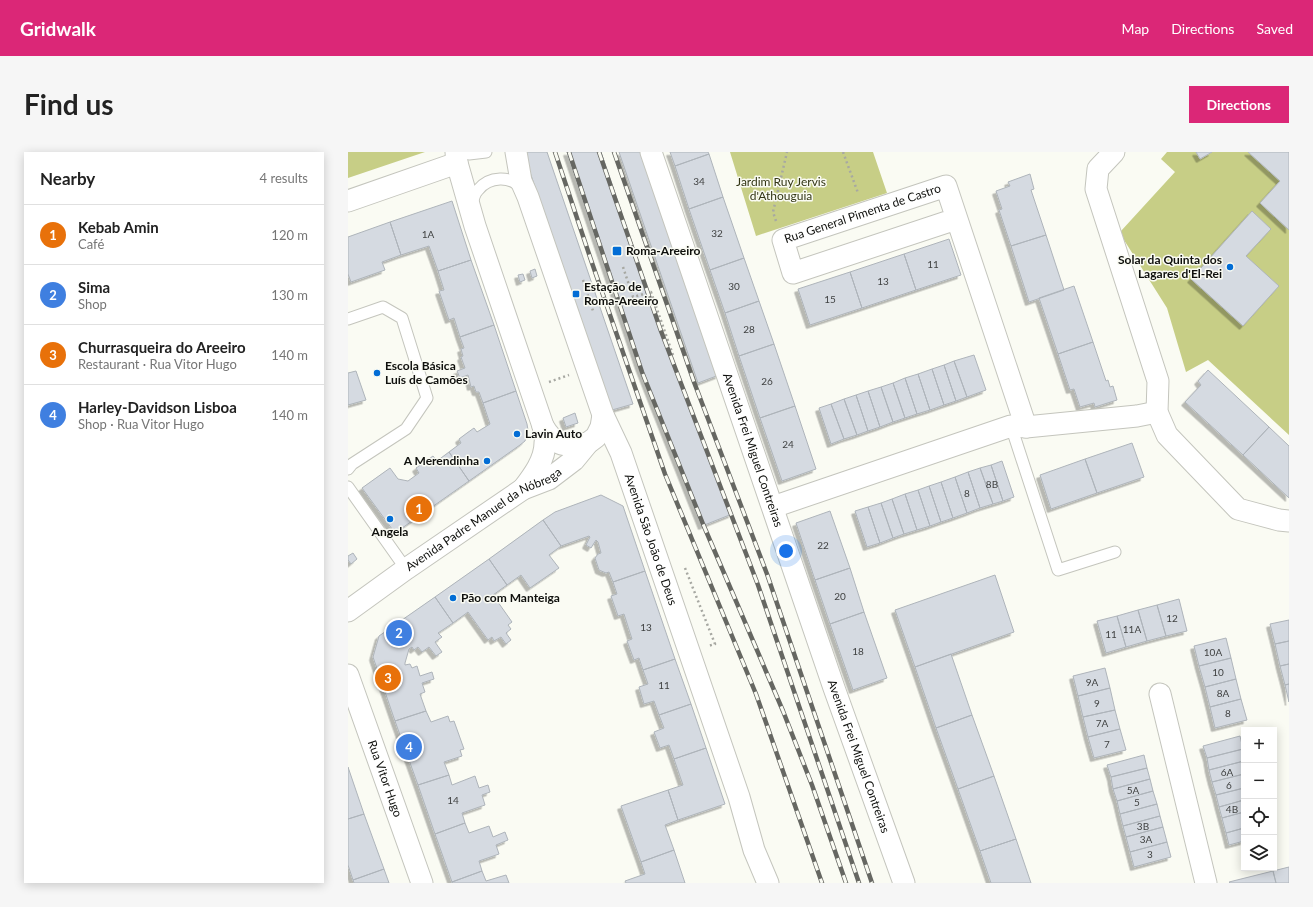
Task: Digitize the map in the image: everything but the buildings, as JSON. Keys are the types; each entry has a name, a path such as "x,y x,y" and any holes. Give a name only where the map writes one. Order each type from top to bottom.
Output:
{"street":[{"name":"Avenida São João de Deus","path":"516,152 521,181 528,197 603,415 621,453 739,797 754,850 768,883"},
{"name":"Avenida Frei Miguel Contreiras","path":"652,152 850,733 904,883"},
{"path":"1114,152 1098,169 1096,189 1158,381 1157,412 1167,435 1238,509 1289,522"},
{"path":"348,201 459,156"},
{"name":"Avenida São João de Deus","path":"459,156 475,226 543,426 546,443 542,458 536,472 523,489"},
{"name":"Rua General Pimenta de Castro","path":"956,218 793,273 783,240 946,186 956,218 1018,427"},
{"path":"773,507 1018,427 1137,416 1157,412"},
{"name":"Avenida Padre Manuel da Nóbrega","path":"348,611 406,569 523,489 549,479 574,460 588,443 596,437 601,427 603,415"},
{"name":"Avenida São João de Deus","path":"543,426 549,436 560,444 570,446 588,443"},
{"name":"Rua Vitor Hugo","path":"348,675 422,883"},
{"path":"1160,694 1206,883"}],"lane":[{"path":"459,156 486,152"},
{"name":"Avenida São João de Deus","path":"475,226 472,206 474,196 478,190 492,180 501,178 517,183 528,197"},
{"path":"348,319 383,307 402,318 427,398 406,429 352,464 348,469"},
{"path":"1018,427 1058,570 1115,552"},
{"path":"351,491 406,569"}],"path":[{"path":"783,240 773,212 787,152"},
{"path":"843,152 865,213"},
{"path":"623,267 633,298 651,292 673,355"},
{"path":"583,280 593,311"},
{"path":"545,384 564,377"}],"green space":[{"path":"348,152 425,152 348,178"},
{"name":"Jardim Ruy Jervis d'Athouguia","path":"730,152 873,152 887,193 756,236"},
{"path":"1167,152 1196,152 1201,159 1212,152 1248,152 1280,181 1260,203 1289,230 1289,435 1208,360 1186,372 1167,308 1124,240 1121,231 1175,172 1161,159"}],"railway":[{"path":"555,152 665,474 756,694 822,883"},
{"path":"569,152 642,372 703,524 783,711 812,785 846,883"},
{"path":"599,152 661,331 758,585 859,883"},
{"path":"614,152 694,382 767,574 872,883"}],"place":[{"name":"Roma-Areeiro","path":"617,251"},
{"name":"Solar da Quinta dos Lagares d'El-Rei","path":"1230,267"},
{"name":"Estação de Roma-Areeiro","path":"576,294"},
{"name":"Escola Básica Luís de Camões","path":"377,373"},
{"name":"Lavin Auto","path":"517,434"},
{"name":"A Merendinha","path":"487,461"},
{"name":"Kebab Amin","path":"419,509"},
{"name":"Angela","path":"390,519"},
{"name":"Pão com Manteiga","path":"453,598"},
{"name":"Sima","path":"399,633"},
{"name":"Churrasqueira do Areeiro","path":"388,678"},
{"name":"Harley-Davidson Lisboa","path":"409,747"}]}
